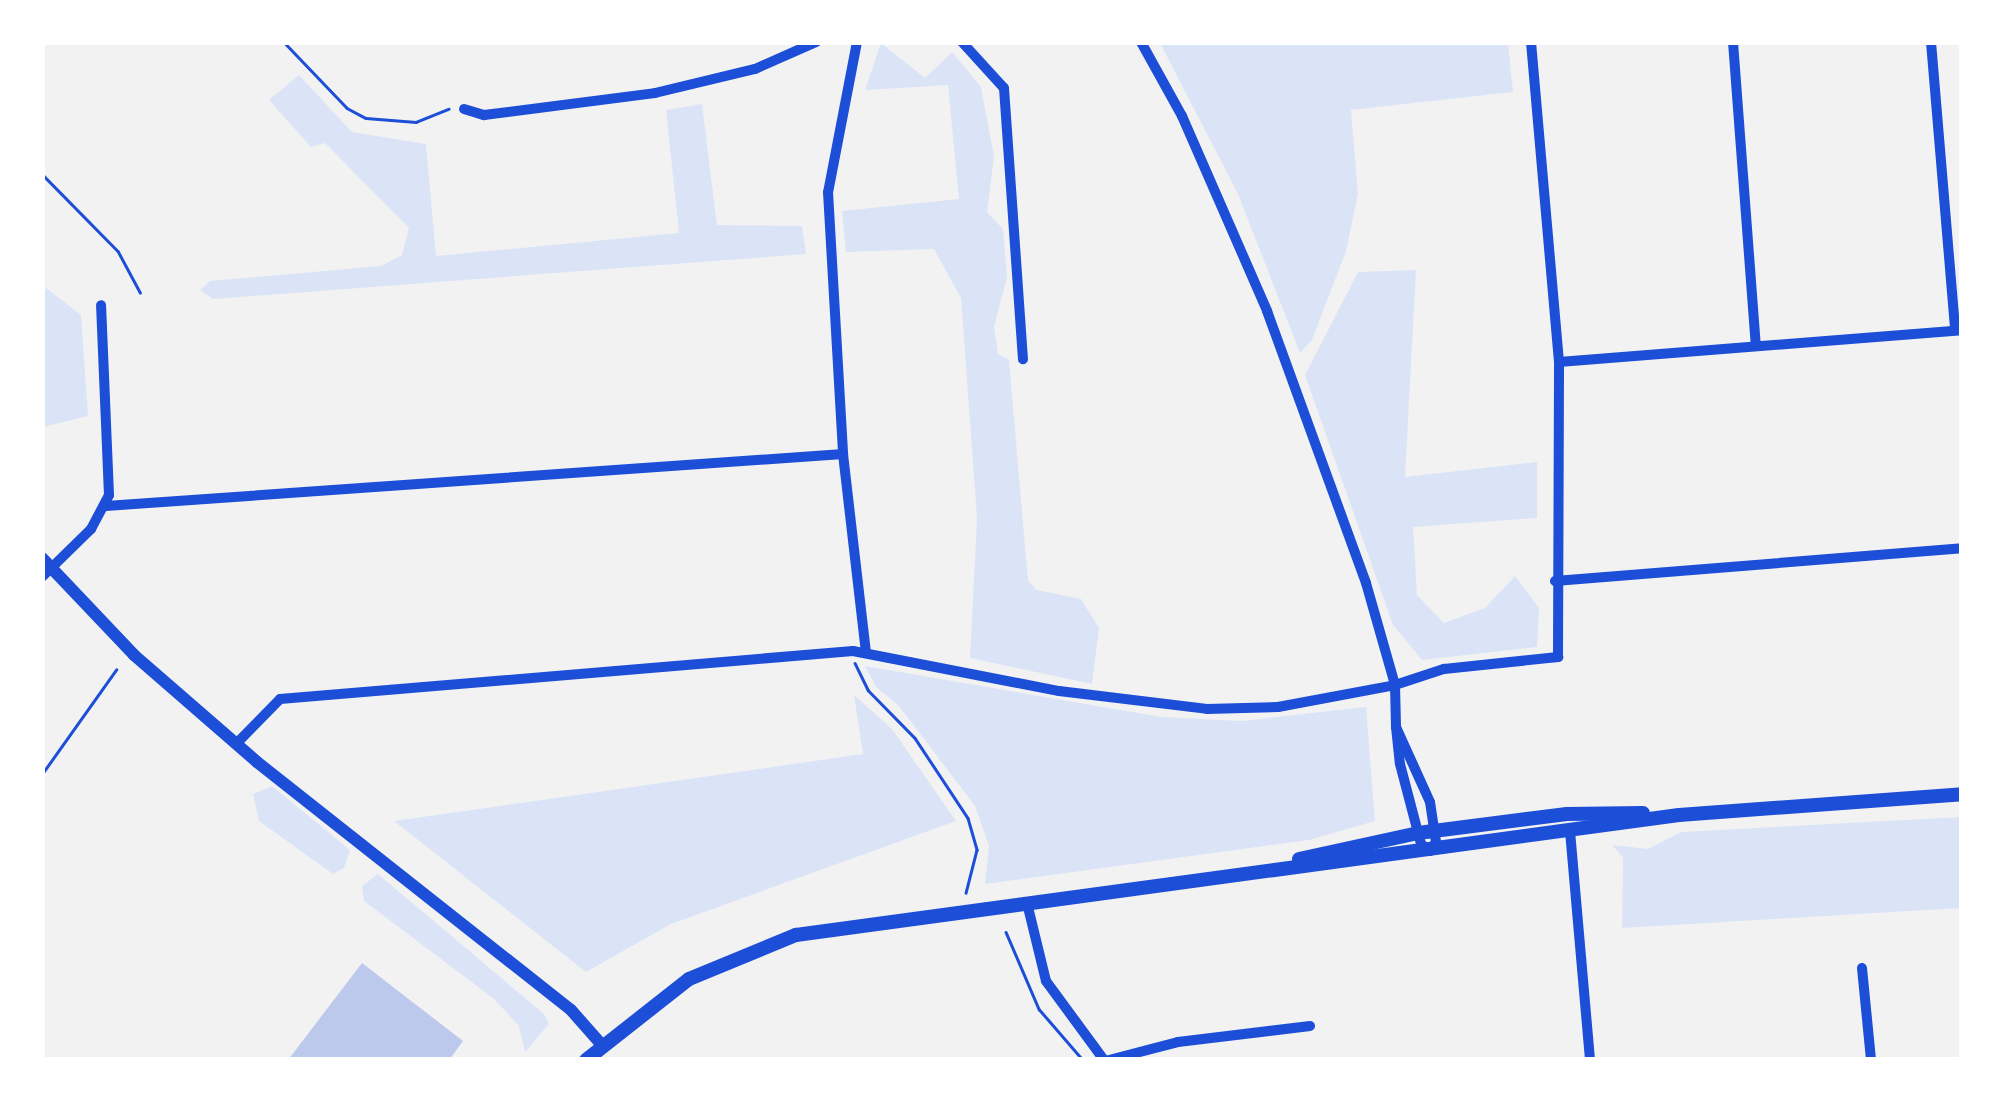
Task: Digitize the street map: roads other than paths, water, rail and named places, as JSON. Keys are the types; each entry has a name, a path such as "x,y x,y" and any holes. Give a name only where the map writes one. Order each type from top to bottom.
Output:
{"main road":[{"path":"586,1060 688,980 751,949 866,922 1264,868 1430,851 1679,814 1962,794"},
{"path":"1264,868 1418,833 1596,812 1679,814"}],"street":[{"path":"464,109 484,115 655,94 755,69 816,42"},
{"path":"857,42 828,192 843,454 866,652"},
{"path":"962,42 1004,88 1023,358"},
{"path":"1141,42 1182,116 1267,311 1366,583 1395,685 1396,727 1418,833 1430,851"},
{"path":"236,744 280,698 853,651 1059,691 1207,709 1278,707 1395,685 1444,669 1558,657 1555,581 1560,362 1531,42"},
{"path":"1732,42 1756,345"},
{"path":"1560,362 1959,330 1931,42"},
{"path":"101,305 111,461 106,506 45,568 134,656 236,744 571,1010 602,1045"},
{"path":"106,506 843,454"},
{"path":"1555,581 1962,548"},
{"path":"1396,727 1417,762 1435,831 1430,851"},
{"path":"1570,831 1590,1060"},
{"path":"1027,903 1046,981 1107,1060 1178,1042 1310,1026"},
{"path":"1862,968 1871,1060"}]}
